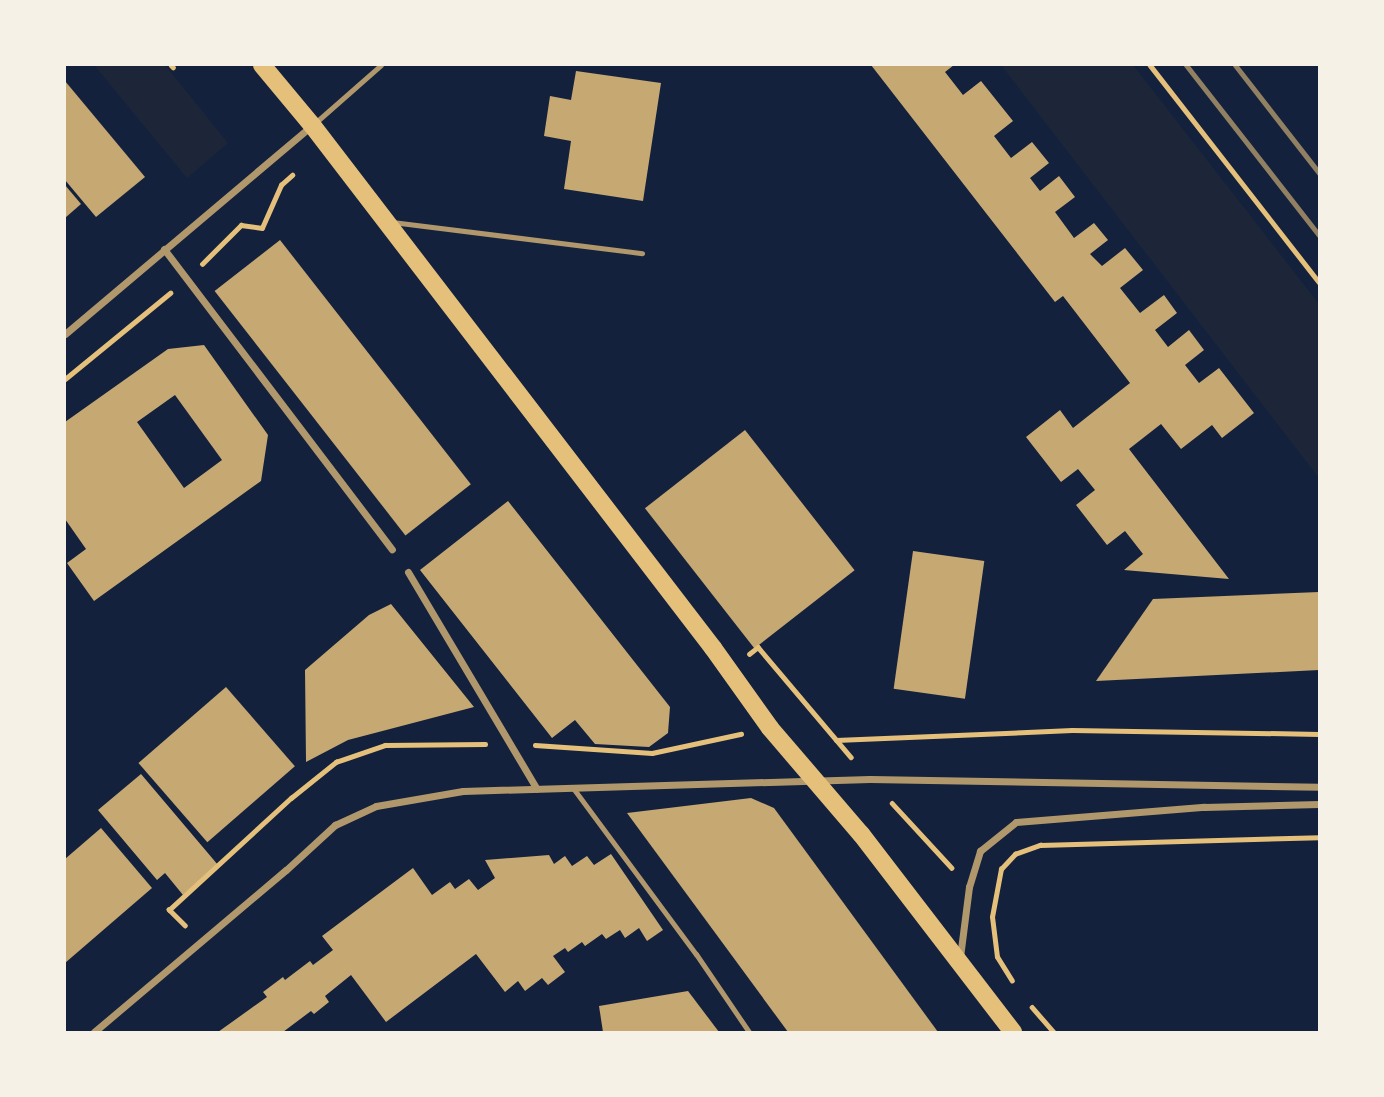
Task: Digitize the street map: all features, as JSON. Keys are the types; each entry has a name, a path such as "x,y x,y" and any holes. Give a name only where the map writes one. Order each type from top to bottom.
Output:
{"main road":[{"path":"262,65 312,125 713,648 770,728 818,783 1013,1032"}],"street":[{"path":"65,334 312,125"},
{"path":"164,249 392,550"},
{"path":"408,572 537,789"},
{"path":"94,1032 286,870 335,825 353,814 376,806 463,791 818,783 870,779 1319,787"},
{"path":"959,961 970,887 981,851 1016,822 1204,807 1319,804"}],"lane":[{"path":"312,125 381,65"},
{"path":"385,221 642,253"},
{"path":"573,788 696,954 748,1032"}],"path":[{"path":"1150,65 1319,282"},
{"path":"836,740 1072,730 1319,734"},
{"path":"1018,990 997,957 992,917 1002,869 1015,854 1040,845 1319,837"},
{"path":"1027,1001 1054,1032"}],"shaded area":[{"path":"94,65 165,65 228,143 187,178"},
{"path":"1001,65 1133,65 1319,304 1319,478"}],"building":[{"path":"871,65 954,65 945,72 963,95 981,81 1013,121 994,136 1011,158 1032,142 1049,163 1030,178 1040,191 1059,176 1075,197 1055,212 1074,238 1094,223 1108,240 1090,254 1102,266 1125,248 1143,270 1120,288 1140,313 1164,295 1177,313 1155,330 1168,347 1189,330 1204,350 1185,365 1199,383 1219,368 1254,413 1222,438 1212,425 1181,449 1161,424 1129,449 1229,579 1124,570 1143,554 1125,531 1107,545 1076,505 1095,490 1078,469 1061,482 1026,437 1060,410 1073,428 1130,383 1063,296 1055,302"},
{"path":"576,71 661,83 643,201 564,189 571,141 544,136 550,96 571,100"},
{"path":"65,81 145,177 96,217 65,180"},
{"path":"65,185 81,204 65,218"},
{"path":"280,240 471,484 405,535 215,291"},
{"path":"204,345 268,435 261,481 94,601 67,563 86,549 65,519 65,422 168,349","holes":["175,395 222,460 184,488 137,422"]},
{"path":"745,430 855,570 755,648 645,508"},
{"path":"508,501 670,707 668,733 649,747 595,744 575,720 552,738 420,570"},
{"path":"913,551 984,561 965,699 894,689"},
{"path":"1319,592 1319,670 1096,681 1153,599"},
{"path":"391,604 474,707 348,740 306,762 305,670 369,615"},
{"path":"226,687 295,766 207,842 138,763"},
{"path":"141,774 218,865 183,895 165,873 157,880 98,810"},
{"path":"751,798 774,808 938,1032 788,1032 627,813"},
{"path":"101,828 152,888 65,963 65,859"},
{"path":"611,854 663,930 647,941 639,928 625,938 620,930 606,939 602,934 585,946 582,942 568,952 565,948 553,956 565,972 548,985 542,978 525,991 518,981 505,992 476,954 386,1022 351,975 325,996 329,1002 314,1014 311,1011 283,1032 218,1032 267,997 263,992 283,977 285,980 310,961 313,965 333,950 322,936 413,868 432,895 450,882 455,889 469,879 478,890 495,878 485,860 549,855 554,864 565,856 572,866 587,856 594,865"},
{"path":"688,991 719,1032 603,1032 599,1006"}],"railway":[{"path":"1186,65 1319,235"},
{"path":"1235,65 1319,173"}]}
